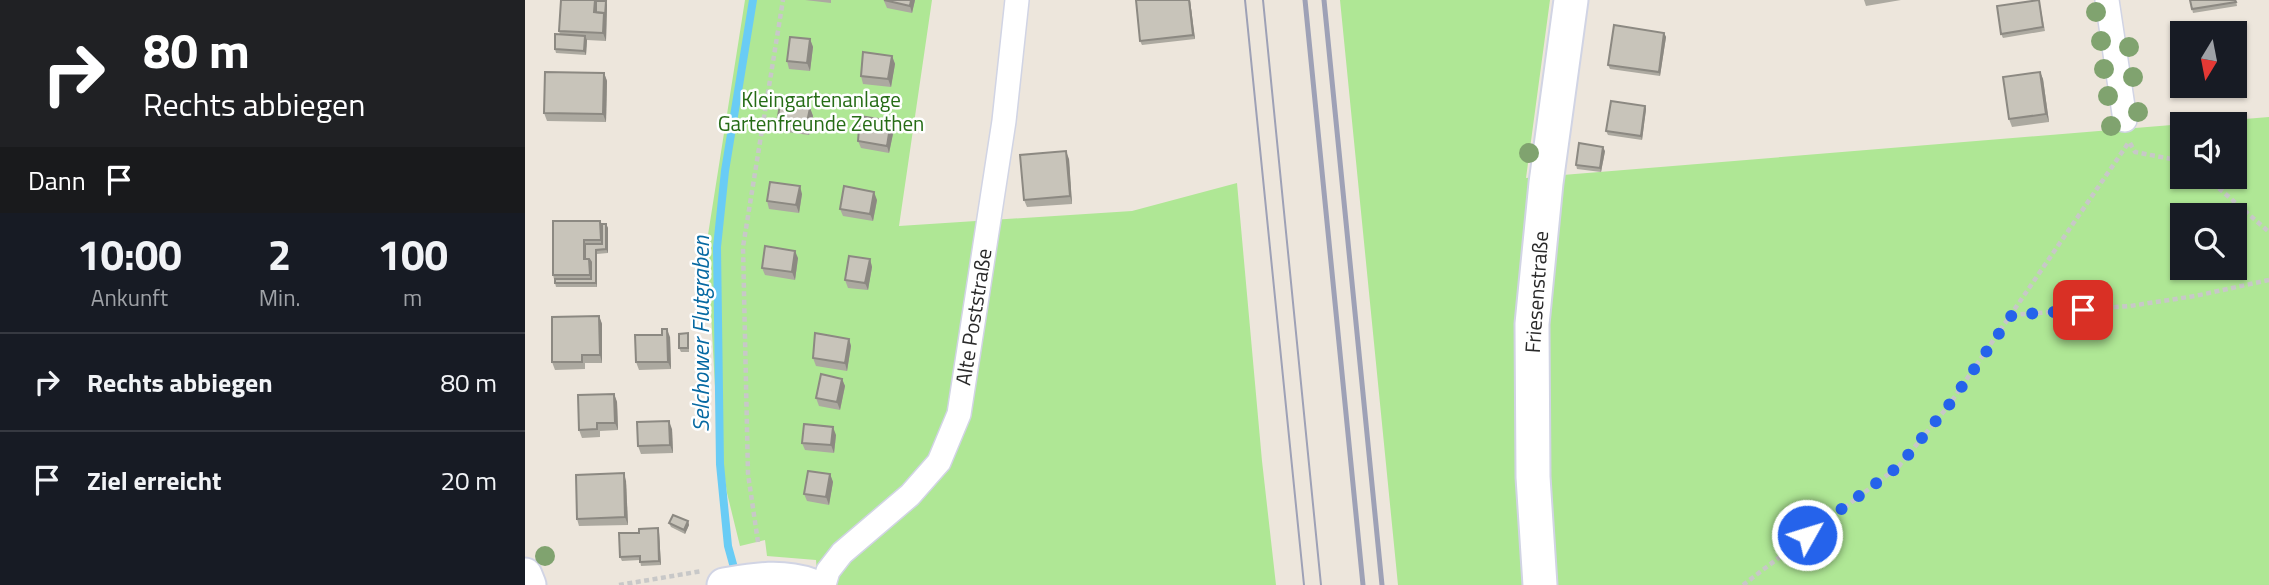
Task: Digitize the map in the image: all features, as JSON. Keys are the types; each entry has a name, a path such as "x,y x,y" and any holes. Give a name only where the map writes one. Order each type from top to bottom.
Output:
{"street":[{"name":"Alte Poststraße","path":"824,585 828,571 842,553 910,495 939,462 959,414 1004,121 1017,0"},
{"name":"Friesenstraße","path":"1540,585 1533,477 1532,324 1546,183 1571,0"},
{"path":"2107,0 2127,131"},
{"path":"525,575 529,585"},
{"path":"714,578 766,578 810,585"}],"path":[{"path":"758,542 748,474 743,247 783,0"},
{"path":"2127,131 2135,152 2170,159"},
{"path":"1742,585 1899,466 1949,405 2012,315 2127,131"},
{"path":"2220,189 2269,232"},
{"path":"2012,315 2130,306 2195,296 2269,280"},
{"path":"619,585 714,578"}],"green space":[{"name":"Kleingartenanlage Gartenfreunde Zeuthen","path":"745,0 932,0 899,226 1132,211 1237,183 1276,585 818,585 816,560 767,556 765,540 740,546 727,493 717,423 707,241"},
{"path":"1340,0 1550,0 1526,178 2170,125 2170,189 2247,189 2247,119 2269,117 2269,585 1398,585"}],"building":[{"path":"561,0 595,0 594,12 604,13 603,33 559,31"},
{"path":"884,0 911,0 910,6"},
{"path":"1136,0 1189,0 1193,35 1140,41"},
{"path":"2039,0 2043,27 2001,34 1997,6"},
{"path":"2190,0 2235,0 2236,2 2192,9"},
{"path":"596,1 606,1 605,16 604,13 596,12"},
{"path":"1614,25 1664,33 1659,72 1608,65"},
{"path":"555,34 585,36 584,51 555,49"},
{"path":"790,37 810,39 807,63 787,61"},
{"path":"863,52 892,56 888,79 861,76"},
{"path":"545,72 604,73 603,114 544,113"},
{"path":"2040,72 2046,114 2009,119 2003,77"},
{"path":"1611,101 1645,106 1641,136 1606,131"},
{"path":"780,104 810,108 806,127 777,123"},
{"path":"860,116 891,121 887,146 858,141"},
{"path":"1579,143 1603,147 1600,168 1576,165"},
{"path":"1066,151 1070,196 1024,200 1020,155"},
{"path":"770,182 800,186 796,205 767,201"},
{"path":"844,186 874,192 870,214 840,209"},
{"path":"553,221 600,221 601,240 584,240 584,259 589,259 590,275 553,275"},
{"path":"602,224 606,224 606,249 596,250 596,283 555,283 555,279 591,279 591,262 585,259 585,244 602,244"},
{"path":"765,246 795,251 792,272 762,268"},
{"path":"849,256 870,259 865,283 845,280"},
{"path":"599,316 600,355 582,355 582,362 552,362 552,317"},
{"path":"662,329 667,329 668,362 636,362 635,335 662,335"},
{"path":"688,333 688,348 679,348 679,334"},
{"path":"815,333 849,339 845,363 813,358"},
{"path":"821,374 842,379 837,402 816,398"},
{"path":"614,394 615,423 597,423 597,429 579,430 578,395"},
{"path":"669,421 670,445 638,446 637,422"},
{"path":"804,424 833,427 831,445 802,443"},
{"path":"808,471 830,474 826,497 804,494"},
{"path":"624,473 625,517 577,519 576,475"},
{"path":"673,515 688,521 684,530 669,523"},
{"path":"658,528 659,561 640,562 640,556 620,557 619,533 639,533 639,529"}],"waterway":[{"name":"Selchower Flutgraben","path":"736,575 728,546 720,464 717,247 725,171 753,0"}],"tram line":[{"path":"1245,0 1304,585"},
{"path":"1263,0 1321,585"}],"railway":[{"path":"1305,0 1363,585"},
{"path":"1324,0 1382,585"}],"route":[{"path":"1807,535 1899,466 1949,405 2012,315 2083,310"}]}
